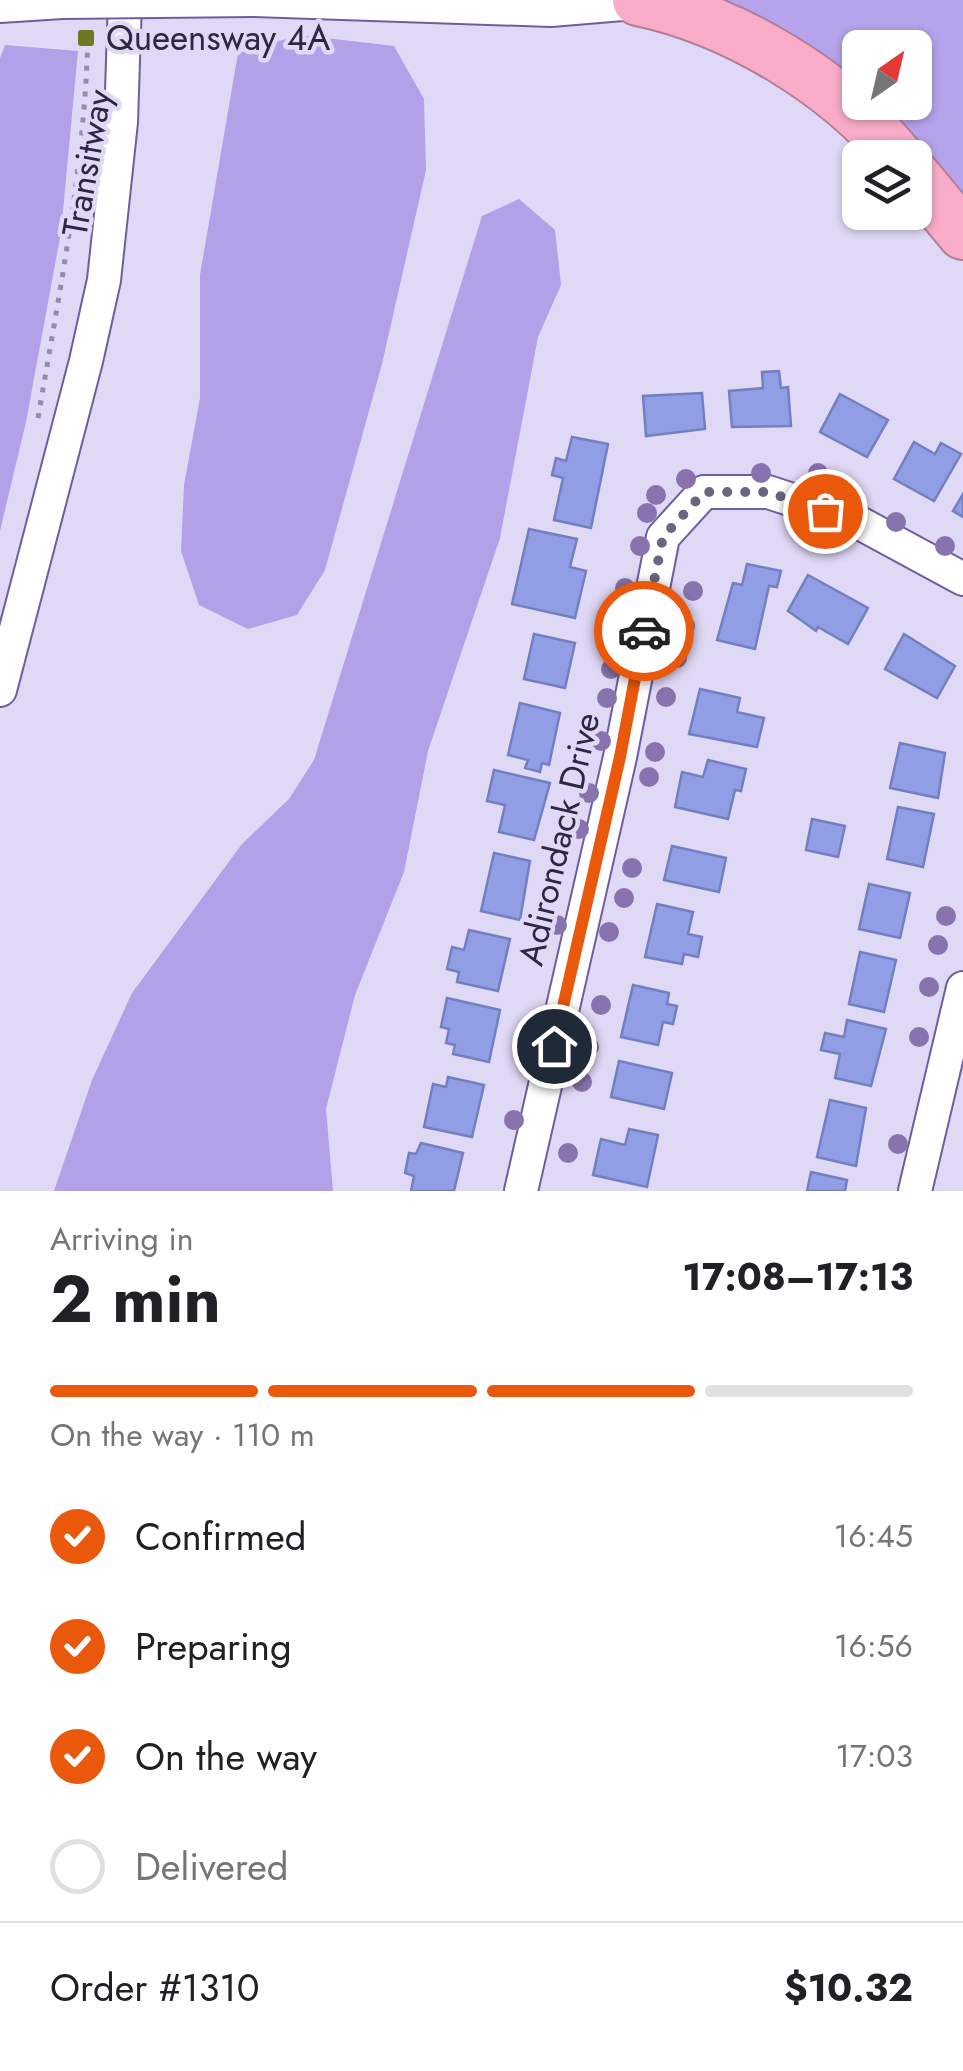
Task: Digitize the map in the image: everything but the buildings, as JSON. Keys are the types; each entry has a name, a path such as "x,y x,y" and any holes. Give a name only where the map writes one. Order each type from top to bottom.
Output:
{"highway":[{"path":"642,1 706,22 770,52 830,89 885,140"},
{"path":"932,197 963,234"}],"street":[{"name":"Transitway","path":"104,280 122,122 125,0"},
{"name":"Transitway","path":"0,690 130,185 147,34 146,0"},
{"path":"0,6 75,8 252,0 551,10 642,1"},
{"name":"Adirondack Drive","path":"520,1191 620,757 663,537 704,492 768,492 854,520 963,579"},
{"path":"915,1191 963,988"}],"path":[{"path":"36,431 72,208 83,110 75,8"}],"shaded area":[{"path":"706,0 963,0 963,200 932,169 932,140 903,140 883,120 932,120 932,30 842,30 842,86"},
{"path":"300,35 394,46 424,99 426,170 382,364 325,570 297,615 248,629 199,605 181,551 184,485 200,398 200,275 238,53"},
{"path":"5,45 78,51 61,232 26,422 0,531 0,58"},
{"path":"519,199 555,230 561,285 538,337 500,538 428,751 404,872 355,995 326,1109 333,1191 54,1191 92,1080 132,993 242,844 289,799 314,760 482,216"}],"way so far":[{"path":"644,631 663,537 704,492 768,492 825,511"}],"place":[{"name":"Queensway 4A","path":"86,38"}],"route":[{"path":"554,1046 620,757 644,631"}]}
